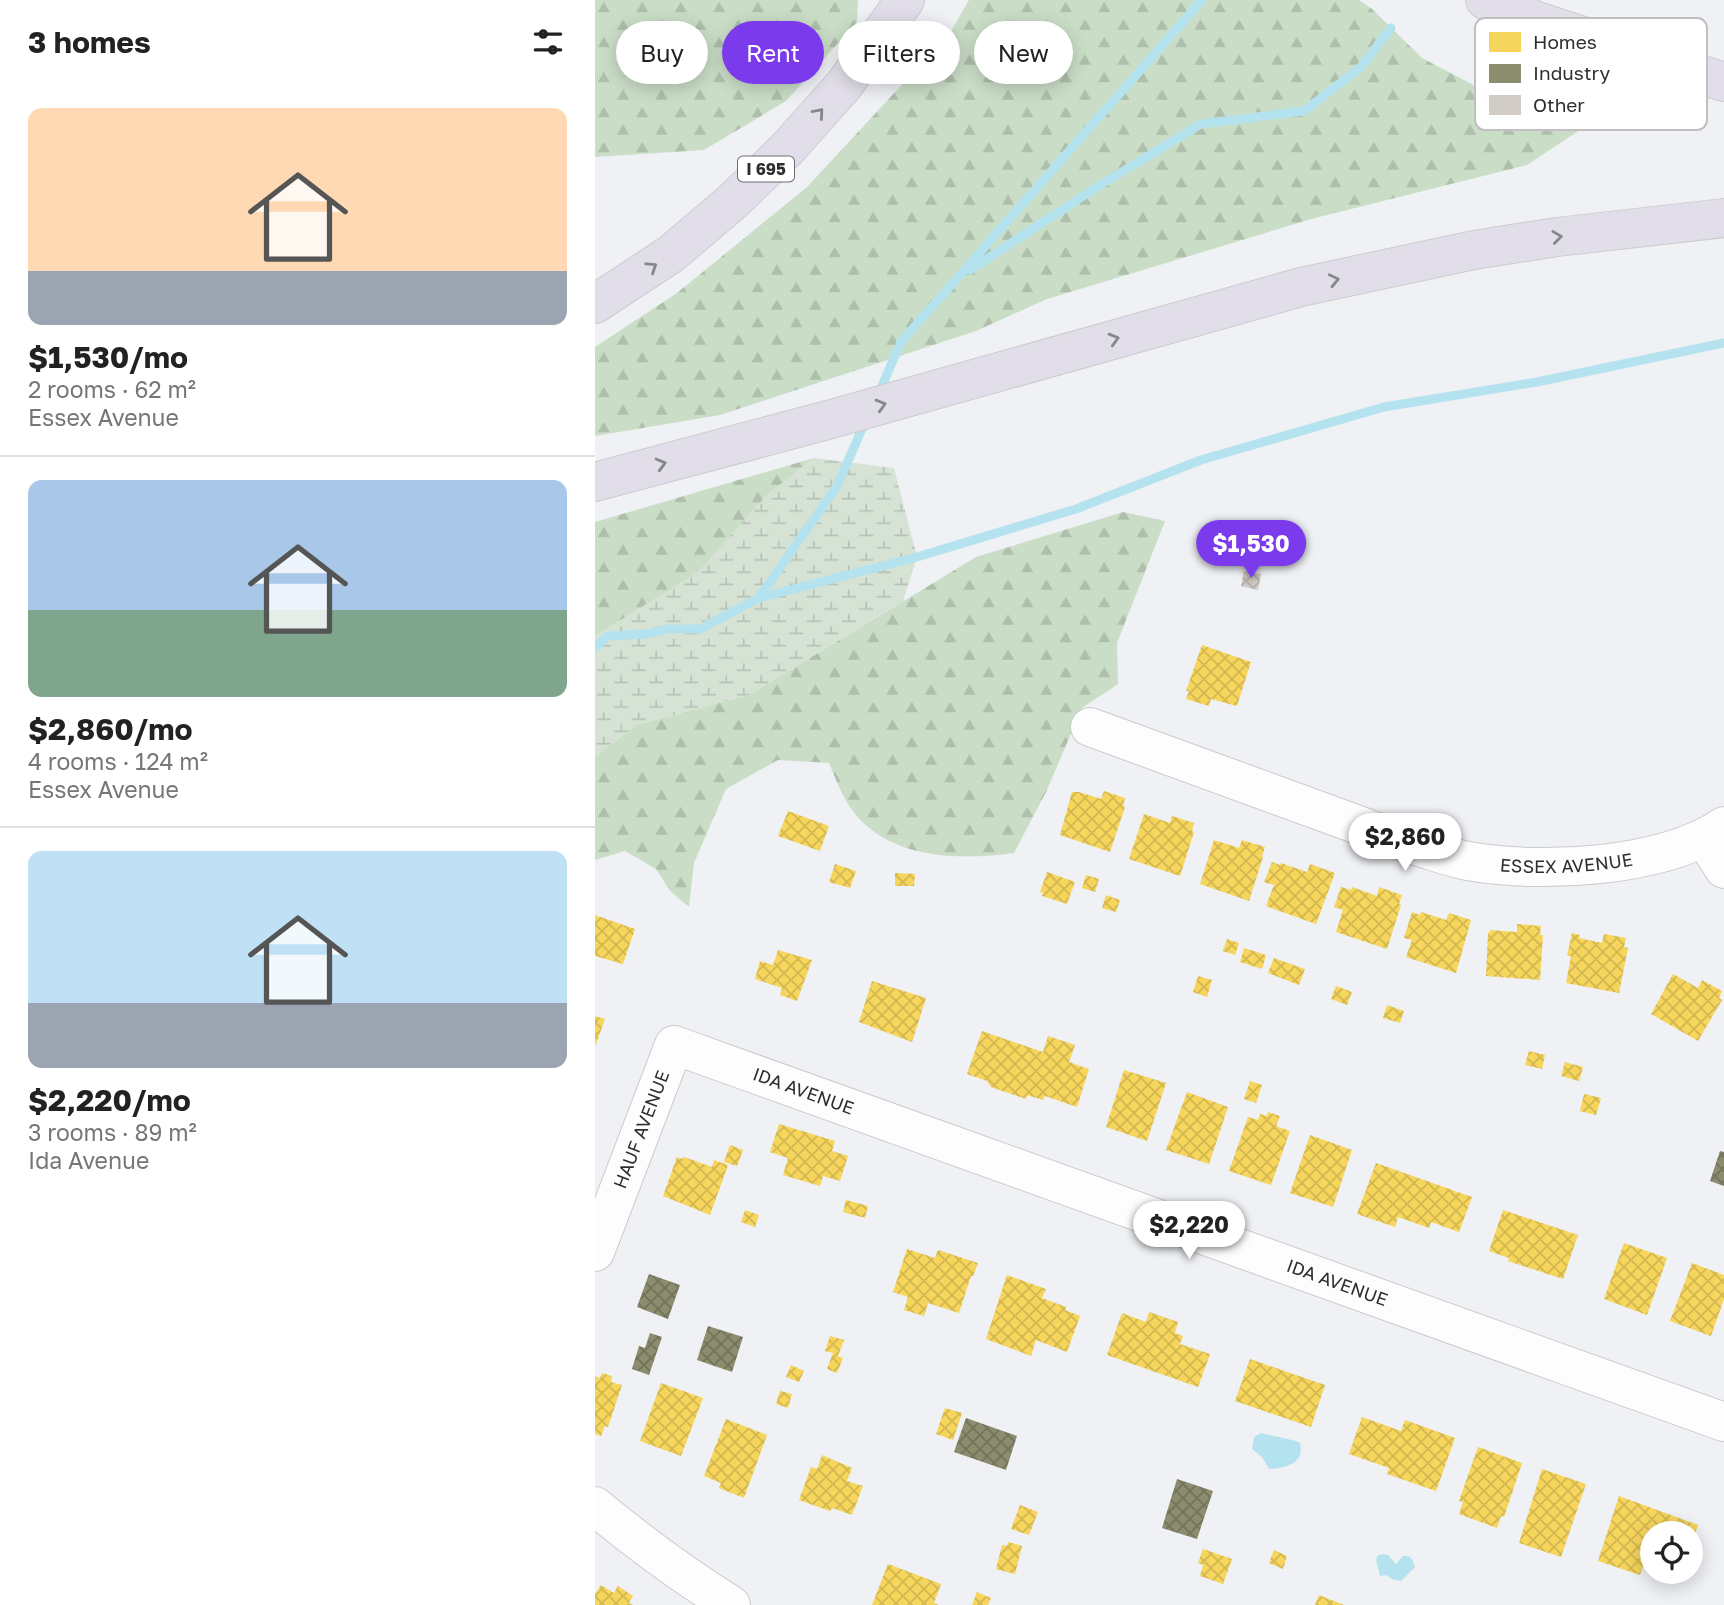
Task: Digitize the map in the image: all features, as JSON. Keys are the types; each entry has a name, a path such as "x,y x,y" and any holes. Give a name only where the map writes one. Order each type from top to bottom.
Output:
{"highway":[{"name":"I 695","path":"595,304 671,254 732,202 787,149 844,85 905,0"},
{"path":"1485,0 1531,18"},
{"path":"1707,77 1724,82"},
{"path":"595,482 1301,287 1474,250 1557,237 1724,218"}],"street":[{"name":"ESSEX AVENUE","path":"1090,727 1416,846 1466,861 1537,868 1580,865 1718,845"},
{"name":"HAUF AVENUE","path":"595,1252 674,1045"},
{"name":"IDA AVENUE","path":"674,1045 1724,1422"},
{"path":"595,1506 638,1542 731,1605"}],"green space":[{"path":"595,0 858,0 857,21 838,21 838,43 824,59 824,21 722,21 722,84 801,84 786,101 704,150 595,157"},
{"path":"969,0 1359,0 1372,9 1422,58 1475,86 1475,130 1580,130 1527,165 1315,218 1047,299 976,331 720,415 595,436 595,347 677,293 807,187 903,84 960,84 960,21 957,21"},
{"path":"814,458 766,496 699,572 595,636 595,522"},
{"path":"814,458 894,468 917,557 903,601 749,695 636,725 595,757 595,636 698,572 766,496"},
{"path":"1123,512 1165,521 1117,643 1118,684 1082,708 1046,792 1014,853 947,856 903,847 865,824 850,807 829,763 778,760 726,789 694,863 689,907 670,891 656,869 625,851 595,860 595,757 636,725 749,695 976,557"}],"water":[{"path":"1261,1433 1300,1443 1300,1456 1292,1464 1269,1469 1262,1457 1252,1449 1254,1437"},
{"path":"1378,1555 1388,1555 1396,1564 1403,1556 1408,1556 1415,1567 1401,1581 1386,1575 1380,1576 1376,1560"}],"building: Homes":[{"path":"1202,645 1251,662 1237,706 1211,699 1209,706 1186,699 1189,691 1186,691"},
{"path":"1104,791 1125,798 1125,807 1110,852 1060,835 1072,792 1101,799"},
{"path":"788,811 829,826 820,851 778,836"},
{"path":"1144,814 1170,823 1172,816 1194,823 1194,832 1180,876 1129,859"},
{"path":"1214,840 1239,848 1242,840 1265,847 1249,901 1200,884"},
{"path":"1272,862 1307,872 1310,864 1335,873 1316,924 1266,906 1274,885 1264,882"},
{"path":"835,864 856,871 850,888 829,882"},
{"path":"1047,872 1075,882 1067,904 1042,896 1043,893 1040,892"},
{"path":"895,873 915,874 914,886 895,886"},
{"path":"1086,875 1099,879 1095,892 1082,888"},
{"path":"1341,887 1351,890 1352,887 1377,896 1379,887 1402,895 1387,949 1336,932 1343,910 1334,907"},
{"path":"1106,895 1120,900 1116,912 1102,908"},
{"path":"1412,912 1446,920 1449,913 1471,920 1456,973 1406,957 1412,940 1404,938"},
{"path":"595,915 635,929 623,964 595,956"},
{"path":"1517,924 1541,926 1540,935 1543,935 1540,980 1486,976 1488,932 1517,932"},
{"path":"1572,933 1580,935 1579,938 1602,943 1604,934 1626,938 1624,947 1628,948 1619,993 1566,983 1571,956 1567,956"},
{"path":"1227,939 1239,943 1235,955 1223,951"},
{"path":"1244,948 1266,955 1262,969 1240,962"},
{"path":"778,950 812,960 797,1001 780,995 782,988 755,979 760,961 773,965"},
{"path":"1274,958 1305,969 1299,985 1268,973"},
{"path":"1673,974 1698,988 1702,980 1722,991 1719,998 1722,1000 1698,1041 1651,1014"},
{"path":"1198,976 1212,980 1207,997 1193,992"},
{"path":"872,981 926,998 912,1042 859,1022"},
{"path":"1336,986 1352,992 1347,1005 1331,999"},
{"path":"1387,1005 1404,1011 1400,1023 1383,1018"},
{"path":"595,1016 605,1019 595,1047"},
{"path":"982,1031 1043,1052 1048,1036 1075,1045 1069,1062 1089,1069 1077,1107 1045,1096 1043,1100 1027,1095 1026,1099 991,1087 987,1081 967,1074"},
{"path":"1529,1051 1545,1055 1542,1069 1525,1065"},
{"path":"1565,1062 1583,1067 1579,1081 1561,1076"},
{"path":"1124,1070 1166,1083 1147,1141 1106,1127"},
{"path":"1250,1081 1262,1085 1256,1103 1244,1099"},
{"path":"1187,1092 1228,1107 1209,1164 1166,1150"},
{"path":"1584,1094 1601,1098 1596,1115 1580,1111"},
{"path":"1268,1112 1280,1116 1276,1126 1290,1131 1271,1185 1229,1171 1248,1117 1258,1120 1260,1114 1267,1116"},
{"path":"779,1124 835,1141 832,1151 848,1156 840,1181 823,1176 820,1186 783,1175 788,1158 770,1152"},
{"path":"1310,1135 1352,1150 1333,1207 1290,1193"},
{"path":"730,1145 743,1150 737,1166 724,1162"},
{"path":"677,1157 712,1167 714,1160 728,1165 710,1215 663,1196"},
{"path":"1376,1163 1472,1197 1459,1232 1431,1222 1429,1228 1398,1217 1395,1227 1357,1214"},
{"path":"846,1200 868,1206 865,1218 843,1212"},
{"path":"745,1210 759,1215 755,1227 741,1222"},
{"path":"1503,1210 1578,1235 1563,1279 1508,1261 1509,1258 1489,1251"},
{"path":"1624,1243 1667,1258 1647,1315 1604,1299"},
{"path":"907,1249 935,1258 938,1250 978,1263 959,1313 928,1303 924,1316 904,1310 908,1297 893,1292"},
{"path":"1692,1263 1724,1275 1724,1299 1711,1336 1670,1321"},
{"path":"1007,1275 1046,1289 1042,1298 1066,1307 1065,1310 1080,1316 1067,1352 1036,1340 1031,1356 986,1339"},
{"path":"1149,1312 1178,1322 1175,1333 1183,1336 1180,1344 1210,1354 1198,1387 1107,1355 1122,1313 1146,1322"},
{"path":"830,1336 844,1340 838,1356 843,1358 837,1373 827,1369 833,1353 825,1351"},
{"path":"1250,1359 1325,1385 1311,1427 1235,1401"},
{"path":"791,1365 804,1371 799,1382 786,1377"},
{"path":"602,1373 612,1376 611,1382 622,1385 608,1427 605,1426 601,1436 595,1434 595,1376 600,1378"},
{"path":"661,1383 703,1398 681,1456 640,1441"},
{"path":"780,1391 792,1394 788,1408 776,1404"},
{"path":"945,1408 962,1413 953,1440 936,1434"},
{"path":"1362,1417 1401,1431 1405,1420 1455,1438 1436,1491 1387,1474 1389,1468 1349,1454"},
{"path":"726,1419 767,1435 744,1498 719,1488 721,1483 704,1476"},
{"path":"1478,1447 1522,1463 1504,1517 1501,1516 1497,1528 1459,1514 1463,1502 1459,1501"},
{"path":"822,1455 852,1468 847,1481 863,1486 852,1515 832,1508 830,1511 799,1500 811,1467 817,1469"},
{"path":"1542,1469 1586,1484 1561,1557 1519,1543"},
{"path":"1619,1496 1687,1521 1640,1521 1640,1575 1598,1561"},
{"path":"1020,1505 1038,1512 1029,1535 1011,1529"},
{"path":"1008,1542 1022,1546 1015,1574 996,1569 1002,1545 1007,1546"},
{"path":"1203,1549 1232,1559 1223,1584 1200,1576 1203,1565 1198,1563"},
{"path":"1274,1550 1287,1556 1283,1569 1269,1563"},
{"path":"888,1564 941,1584 934,1603 939,1605 872,1605"},
{"path":"601,1585 614,1593 618,1586 633,1596 629,1603 633,1605 595,1605 595,1594"},
{"path":"977,1592 991,1598 988,1605 972,1605"},
{"path":"1319,1595 1344,1605 1315,1605"}],"building: Industry":[{"path":"1720,1151 1724,1152 1724,1186 1710,1181"},
{"path":"649,1274 680,1285 668,1319 637,1307"},
{"path":"708,1326 743,1337 732,1372 697,1360"},
{"path":"650,1333 662,1337 649,1375 632,1369 639,1346 645,1348"},
{"path":"966,1418 1017,1436 1006,1470 954,1452"},
{"path":"1177,1479 1213,1491 1197,1539 1162,1528"}],"building: Other":[{"path":"1244,571 1261,574 1258,590 1241,586"}],"waterway":[{"path":"878,395 901,342 1202,0"},
{"path":"970,270 1097,187 1201,124 1304,111 1360,68 1391,28"},
{"path":"595,647 608,636 647,634 667,629 700,629 759,598 917,557 1076,509 1201,460 1384,407 1537,382 1724,343"},
{"path":"759,598 837,486 866,420"}]}
